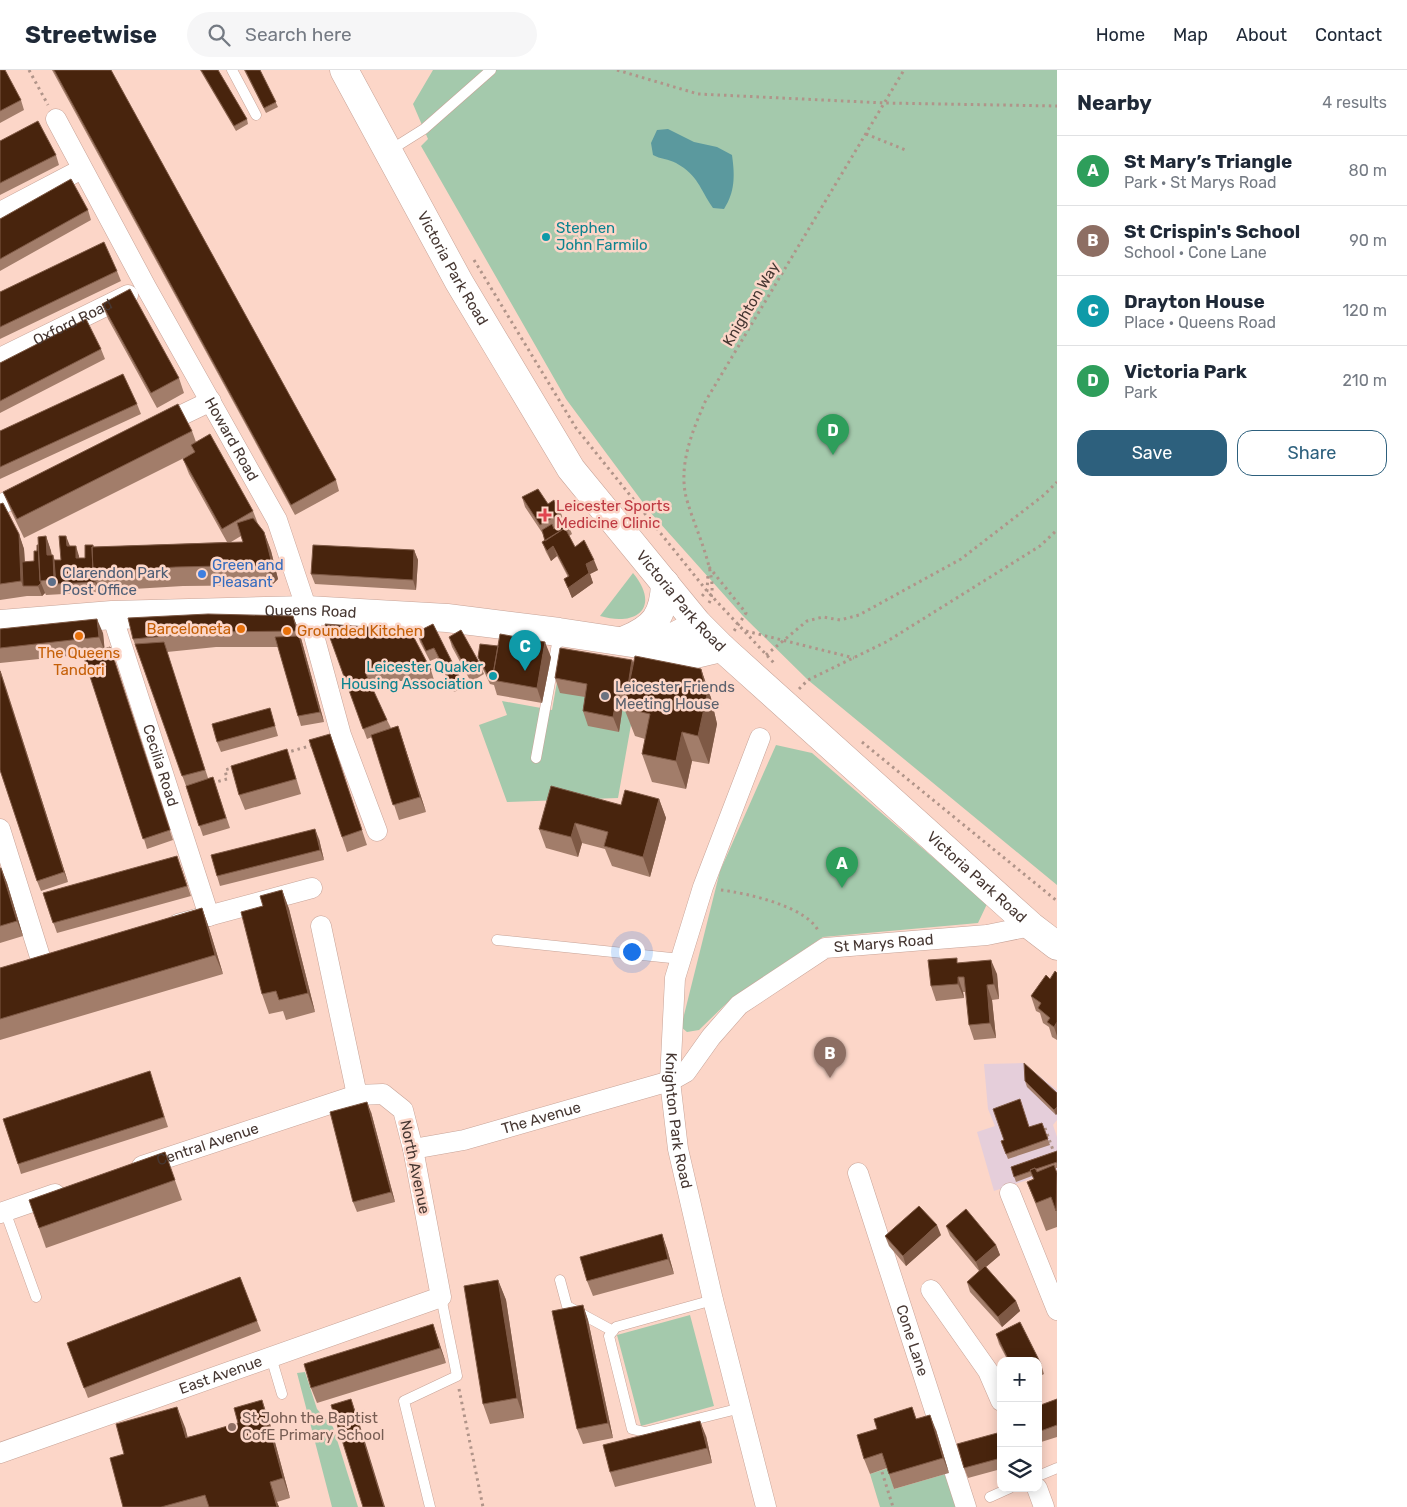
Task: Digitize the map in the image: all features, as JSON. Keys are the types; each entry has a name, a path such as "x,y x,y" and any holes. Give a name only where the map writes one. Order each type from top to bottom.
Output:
{"main road":[{"name":"Victoria Park Road","path":"344,70 458,282 571,469 698,624 722,648 1031,926 1057,946"},
{"path":"633,644 654,622 663,606 665,583"},
{"name":"Queens Road","path":"0,624 112,615 307,610 447,618 559,632 633,644 654,654 677,659 722,648"},
{"name":"Queens Road","path":"633,644 677,635 698,624"}],"street":[{"name":"Howard Road","path":"56,119 146,287 277,520 307,610 341,735 377,831"},
{"path":"0,212 82,169"},
{"name":"Oxford Road","path":"0,358 146,287"},
{"path":"140,435 211,401"},
{"path":"0,505 53,479"},
{"name":"Cecilia Road","path":"112,615 209,916"},
{"path":"313,745 341,735"},
{"name":"Knighton Park Road","path":"760,738 703,887 675,978 670,1081 678,1149 713,1300 766,1507"},
{"path":"0,829 42,960"},
{"path":"162,928 312,888"},
{"path":"321,926 357,1095"},
{"name":"St Marys Road","path":"670,1081 686,1072 710,1037 739,1005 825,948 987,935 1031,926"},
{"name":"The Avenue","path":"413,1149 464,1140 670,1081"},
{"name":"North Avenue","path":"357,1095 383,1094 403,1110 413,1149 442,1297"},
{"name":"Central Avenue","path":"125,1171 357,1095"},
{"name":"Cone Lane","path":"858,1173 966,1507"},
{"path":"3,1212 70,1190"},
{"path":"1010,1193 1057,1310"},
{"path":"931,1290 988,1371 997,1392"},
{"name":"East Avenue","path":"0,1454 442,1297"},
{"path":"1038,1492 1044,1507"}],"lane":[{"path":"232,70 256,116"},
{"path":"388,152 424,129 490,70"},
{"path":"536,758 559,632"},
{"path":"497,940 681,959"},
{"path":"3,1212 36,1298"},
{"path":"560,1280 568,1306 613,1331"},
{"path":"430,1507 404,1401 457,1376 442,1297"},
{"path":"713,1300 616,1327 609,1336 632,1430 645,1432 741,1408"},
{"path":"271,1357 282,1394"},
{"path":"1042,1474 1057,1468"},
{"path":"990,1497 1001,1492"}],"path":[{"path":"29,70 56,119"},
{"path":"617,70 698,94 885,103 1057,106"},
{"name":"Knighton Way","path":"709,566 685,492 684,468 691,434 705,402 904,70"},
{"path":"866,134 908,151"},
{"path":"469,252 576,428 712,596 779,669"},
{"path":"767,655 807,621 823,617 840,620 859,615 961,559 1044,495 1057,482"},
{"path":"798,690 808,680 886,642 1040,546 1057,530"},
{"path":"709,566 712,596"},
{"path":"709,566 746,613 722,648"},
{"path":"745,630 854,658"},
{"path":"792,683 806,696"},
{"path":"859,740 1057,901"},
{"path":"278,755 313,745"},
{"path":"208,784 227,779 225,770 242,765"},
{"path":"703,887 750,893 781,904 817,926 825,948"},
{"path":"1046,1128 1053,1150"},
{"path":"457,1376 483,1507"},
{"path":"888,1471 882,1471 893,1507"}],"shaded area":[{"path":"1023,1063 1057,1090 1057,1120 1053,1125 1057,1137 1057,1170 994,1191 977,1132 995,1126 988,1109 984,1064"}],"green space":[{"path":"433,70 1057,70 1057,885 808,680 743,616 650,512 566,399 421,146 428,139 413,104"},
{"path":"633,573 641,585 645,596 645,604 641,611 625,619 600,616"},
{"path":"561,659 640,674 618,798 507,802 479,725 507,715 502,701 552,710"},
{"path":"776,745 812,753 987,904 978,923 823,937 733,997 699,1030 687,1032 681,1027 720,871"},
{"path":"690,1315 714,1406 641,1426 617,1335"},
{"path":"305,1372 317,1409 333,1427 358,1507 332,1507 297,1373"},
{"path":"888,1468 894,1489 949,1473 959,1507 880,1507 870,1474"}],"water":[{"path":"668,129 694,142 717,147 732,155 733,184 728,203 724,209 713,208 698,183 684,168 653,155 651,143 657,130"}],"building":[{"path":"0,70 5,70 21,100 0,111"},
{"path":"54,70 111,70 336,480 291,505"},
{"path":"201,70 218,70 247,119 234,126"},
{"path":"245,70 260,70 276,102 264,108"},
{"path":"38,121 56,155 0,183 0,141"},
{"path":"71,179 88,210 0,259 0,219"},
{"path":"104,242 117,271 0,327 0,292"},
{"path":"130,289 179,378 151,393 102,304"},
{"path":"86,319 101,349 0,401 0,363"},
{"path":"123,374 137,404 0,467 0,431"},
{"path":"178,404 192,431 17,519 3,492"},
{"path":"210,434 253,511 222,529 183,459 195,452 191,445"},
{"path":"538,489 548,504 554,500 561,513 540,525 522,497"},
{"path":"3,503 19,534 21,581 0,584 0,504"},
{"path":"253,518 264,532 271,560 265,565 176,567 93,572 92,547 243,542 237,523"},
{"path":"565,521 570,529 566,531 565,528 545,541 542,530 552,524 554,529"},
{"path":"565,528 575,547 584,540 594,560 586,564 589,573 568,588 564,579 569,576 553,546 547,551 542,542"},
{"path":"46,536 47,555 53,555 54,579 40,581 38,537"},
{"path":"59,536 66,536 67,546 76,546 76,558 85,558 85,545 93,545 95,582 56,584 54,560 61,560"},
{"path":"37,545 41,583 38,586 23,586 22,562 34,561 34,551 37,551"},
{"path":"313,545 414,550 413,580 311,574"},
{"path":"208,614 293,616 297,631 210,632 133,639 128,618"},
{"path":"97,619 99,637 0,648 0,629"},
{"path":"325,624 410,630 431,670 365,672 387,720 363,729"},
{"path":"433,624 460,678 451,682 434,648 426,651 417,632"},
{"path":"461,630 480,664 467,671 449,637"},
{"path":"500,634 545,642 537,688 492,680"},
{"path":"299,636 320,712 298,716 275,637"},
{"path":"164,642 205,770 182,776 135,644"},
{"path":"480,644 498,646 493,675 487,674 478,657"},
{"path":"110,647 170,830 143,839 83,655"},
{"name":"Leicester Friends Meeting House","path":"560,648 632,660 627,692 618,690 613,717 583,711 587,684 555,678"},
{"path":"635,656 701,669 707,695 698,736 682,732 676,761 642,754 650,714 624,708"},
{"path":"0,671 64,872 37,881 0,770"},
{"path":"270,708 275,726 217,742 212,724"},
{"path":"398,726 420,797 393,805 371,735"},
{"path":"330,734 362,830 342,837 309,740"},
{"path":"287,749 296,779 239,795 231,766"},
{"path":"213,777 226,818 199,826 186,786"},
{"path":"551,786 621,805 625,790 659,799 643,857 604,846 608,832 575,823 571,837 539,829"},
{"path":"315,829 320,850 217,876 211,855"},
{"path":"177,856 187,886 53,923 43,893"},
{"path":"0,868 17,921 0,926"},
{"path":"282,890 308,993 279,1000 276,991 262,994 241,912 263,906 260,896"},
{"path":"202,908 215,955 0,1019 0,968"},
{"path":"957,958 957,963 991,960 994,984 987,985 990,1023 969,1025 964,977 958,977 958,984 931,986 928,960"},
{"path":"1055,971 1057,973 1057,1022 1054,1027 1047,1022 1050,1018 1038,1008 1041,1003 1031,996 1046,975 1050,979"},
{"path":"1024,1063 1057,1093 1057,1107 1054,1110 1025,1081"},
{"path":"150,1071 164,1117 18,1164 3,1119"},
{"path":"1020,1099 1029,1127 1042,1123 1048,1139 1006,1154 1001,1141 1004,1140 993,1109"},
{"path":"367,1102 391,1192 353,1202 330,1112"},
{"path":"1057,1151 1057,1162 1035,1168 1014,1177 1011,1167"},
{"path":"165,1152 175,1180 39,1228 29,1200"},
{"path":"1054,1165 1057,1173 1056,1211 1051,1197 1036,1203 1027,1182 1034,1179 1030,1170 1035,1168 1037,1172"},
{"path":"919,1206 937,1225 903,1256 885,1236"},
{"path":"966,1209 996,1245 976,1262 946,1226"},
{"path":"662,1234 668,1259 587,1281 580,1257"},
{"path":"985,1266 1016,1301 998,1317 967,1282"},
{"path":"240,1277 257,1321 84,1388 67,1343"},
{"path":"498,1280 517,1398 483,1404 464,1286"},
{"path":"583,1305 608,1423 577,1429 552,1311"},
{"path":"1020,1322 1038,1357 1007,1357 996,1334"},
{"path":"433,1324 440,1348 311,1388 304,1364"},
{"path":"351,1399 384,1507 363,1507 331,1405"},
{"path":"1057,1399 1057,1425 1042,1431 1042,1405"},
{"path":"262,1400 283,1478 270,1482 277,1507 209,1507 205,1495 161,1507 123,1507 110,1458 124,1454 116,1424 177,1407 186,1438 238,1423 234,1408"},
{"path":"912,1407 916,1419 930,1415 943,1458 889,1474 882,1453 864,1459 857,1435 877,1429 874,1419"},
{"path":"700,1421 707,1448 610,1472 603,1445"},
{"path":"997,1433 997,1459 964,1468 957,1444"}],"place":[{"name":"Stephen John Farmilo","path":"546,237"},
{"name":"Victoria Park","path":"833,455"},
{"name":"Leicester Sports Medicine Clinic","path":"545,515"},
{"name":"Green and Pleasant","path":"202,574"},
{"name":"Clarendon Park Post Office","path":"52,582"},
{"name":"Barceloneta","path":"241,629"},
{"name":"Grounded Kitchen","path":"287,631"},
{"name":"The Queens Tandori","path":"79,636"},
{"name":"Drayton House","path":"525,671"},
{"name":"Leicester Quaker Housing Association","path":"493,676"},
{"name":"Leicester Friends Meeting House","path":"605,696"},
{"name":"St Mary’s Triangle","path":"842,888"},
{"name":"St Crispin's School","path":"830,1078"},
{"name":"St John the Baptist CofE Primary School","path":"232,1427"}]}
